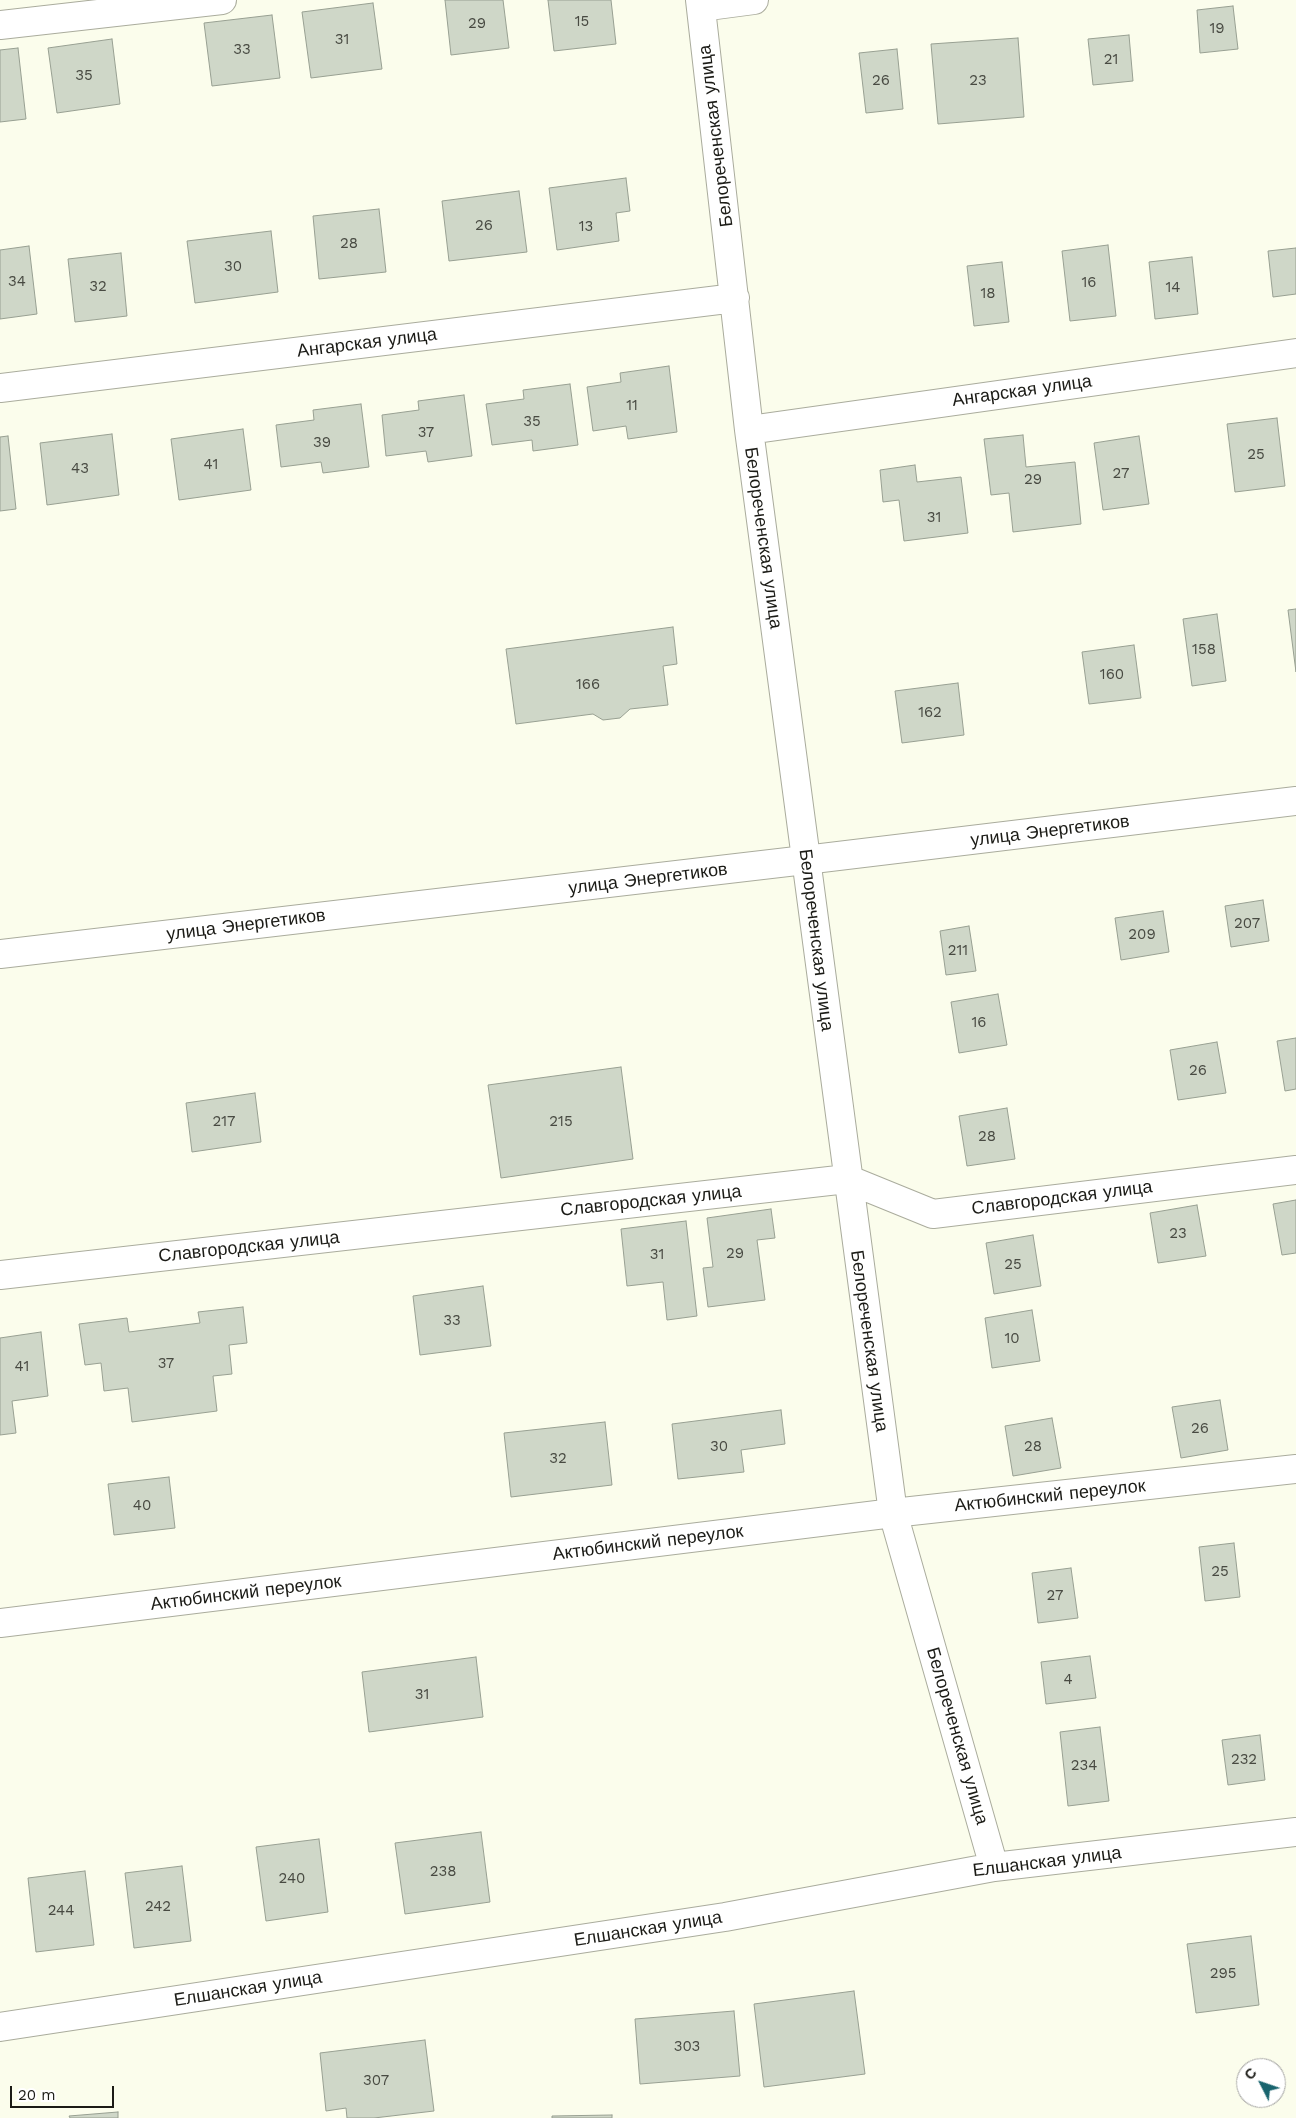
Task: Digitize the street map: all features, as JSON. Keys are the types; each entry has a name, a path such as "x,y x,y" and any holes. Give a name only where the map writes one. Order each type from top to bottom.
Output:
{"street":[{"path":"0,25 222,0"},
{"path":"700,4 754,0"},
{"name":"Белореченская улица","path":"700,4 749,430 847,1179 893,1513 994,1868"},
{"name":"Ангарская улица","path":"0,388 735,298"},
{"name":"Ангарская улица","path":"749,430 1296,353"},
{"name":"улица Энергетиков","path":"0,954 1296,801"},
{"name":"Славгородская улица","path":"0,1275 847,1179 933,1214 1296,1170"},
{"name":"Актюбинский переулок","path":"0,1623 893,1513 1296,1469"},
{"name":"Елшанская улица","path":"0,2027 725,1917 994,1868 1296,1832"}],"building":[{"path":"445,0 503,0 509,48 451,55"},
{"path":"548,0 611,0 616,44 554,51"},
{"path":"373,3 382,69 311,78 302,12"},
{"path":"1233,6 1238,49 1200,53 1197,10"},
{"path":"272,15 280,78 212,86 204,23"},
{"path":"1129,35 1133,81 1093,85 1088,39"},
{"path":"1018,38 1024,117 938,124 931,44"},
{"path":"112,39 120,104 57,113 48,48"},
{"path":"18,48 26,119 0,122 0,50"},
{"path":"897,49 903,109 866,113 859,53"},
{"path":"626,178 630,211 616,213 619,241 557,250 549,188"},
{"path":"519,191 527,252 449,261 442,201"},
{"path":"379,209 386,272 319,279 313,216"},
{"path":"271,231 278,292 195,303 187,241"},
{"path":"1108,245 1116,316 1070,321 1062,251"},
{"path":"29,246 37,314 0,319 0,250"},
{"path":"1296,248 1296,294 1273,297 1268,251"},
{"path":"121,253 127,316 75,322 68,259"},
{"path":"1192,257 1198,314 1155,319 1149,262"},
{"path":"1002,262 1009,322 974,326 967,266"},
{"path":"669,366 677,432 628,439 626,426 593,431 587,387 621,382 620,373"},
{"path":"570,384 578,445 533,451 532,440 492,445 486,404 524,399 523,390"},
{"path":"464,395 472,456 428,462 426,451 386,456 382,415 419,410 418,401"},
{"path":"361,404 369,467 323,473 321,462 281,467 276,425 314,420 313,410"},
{"path":"1277,418 1285,486 1235,492 1227,424"},
{"path":"243,429 251,490 179,500 171,439"},
{"path":"112,434 119,495 47,505 40,443"},
{"path":"1023,435 1026,467 1075,462 1081,524 1013,532 1009,493 991,495 984,439"},
{"path":"8,436 16,509 0,511 0,437"},
{"path":"1139,436 1149,504 1103,510 1094,443"},
{"path":"915,465 917,482 961,477 968,533 904,541 899,500 883,502 880,470"},
{"path":"1296,609 1296,672 1288,610"},
{"path":"1217,614 1226,681 1192,686 1183,619"},
{"path":"673,627 677,664 663,666 668,705 630,709 620,718 603,720 593,714 516,724 506,649"},
{"path":"1134,645 1141,698 1089,704 1082,652"},
{"path":"958,683 964,735 902,743 895,691"},
{"path":"1263,900 1269,941 1231,947 1225,906"},
{"path":"1163,911 1169,952 1121,960 1115,918"},
{"path":"969,926 976,971 946,975 940,931"},
{"path":"998,994 1007,1045 959,1053 951,1002"},
{"path":"1296,1038 1296,1089 1285,1091 1277,1041"},
{"path":"1217,1042 1226,1093 1178,1100 1170,1050"},
{"path":"621,1067 633,1159 501,1178 488,1085"},
{"path":"255,1093 261,1142 192,1152 186,1103"},
{"path":"1007,1108 1015,1159 967,1166 959,1116"},
{"path":"1296,1200 1296,1253 1282,1255 1273,1204"},
{"path":"1197,1205 1206,1256 1158,1263 1150,1213"},
{"path":"771,1209 775,1238 757,1240 765,1300 708,1307 703,1268 713,1267 707,1218"},
{"path":"686,1221 697,1316 667,1320 663,1282 627,1286 621,1229"},
{"path":"1033,1235 1041,1286 994,1294 986,1243"},
{"path":"483,1286 491,1346 420,1355 413,1296"},
{"path":"243,1307 247,1343 229,1345 232,1374 213,1376 217,1411 132,1422 128,1388 104,1391 101,1363 85,1365 79,1324 127,1318 129,1332 200,1323 198,1312"},
{"path":"1032,1310 1040,1361 992,1368 985,1318"},
{"path":"41,1332 48,1396 12,1401 16,1433 0,1435 0,1338"},
{"path":"1220,1400 1228,1450 1181,1458 1172,1407"},
{"path":"781,1410 785,1444 741,1450 744,1472 678,1479 672,1424"},
{"path":"1052,1418 1061,1468 1013,1476 1005,1426"},
{"path":"605,1422 612,1485 511,1497 504,1433"},
{"path":"169,1477 175,1528 114,1535 108,1484"},
{"path":"1234,1543 1240,1597 1205,1601 1199,1547"},
{"path":"1071,1568 1078,1618 1038,1623 1032,1573"},
{"path":"1090,1656 1096,1698 1046,1704 1041,1662"},
{"path":"476,1657 483,1717 369,1732 362,1672"},
{"path":"1100,1727 1109,1801 1068,1806 1060,1732"},
{"path":"1260,1735 1265,1780 1228,1785 1222,1740"},
{"path":"481,1832 490,1902 405,1914 395,1843"},
{"path":"319,1839 328,1912 266,1921 256,1847"},
{"path":"182,1866 191,1941 134,1948 125,1873"},
{"path":"85,1871 94,1945 36,1952 28,1878"},
{"path":"1251,1936 1259,2005 1196,2013 1187,1944"},
{"path":"854,1991 865,2074 764,2087 754,2004"},
{"path":"734,2011 740,2076 640,2084 635,2019"},
{"path":"425,2040 434,2111 374,2118 347,2118 346,2108 326,2111 320,2053"},
{"path":"118,2112 118,2118 70,2118 69,2116"},
{"path":"612,2115 612,2118 552,2118 552,2116"}]}
